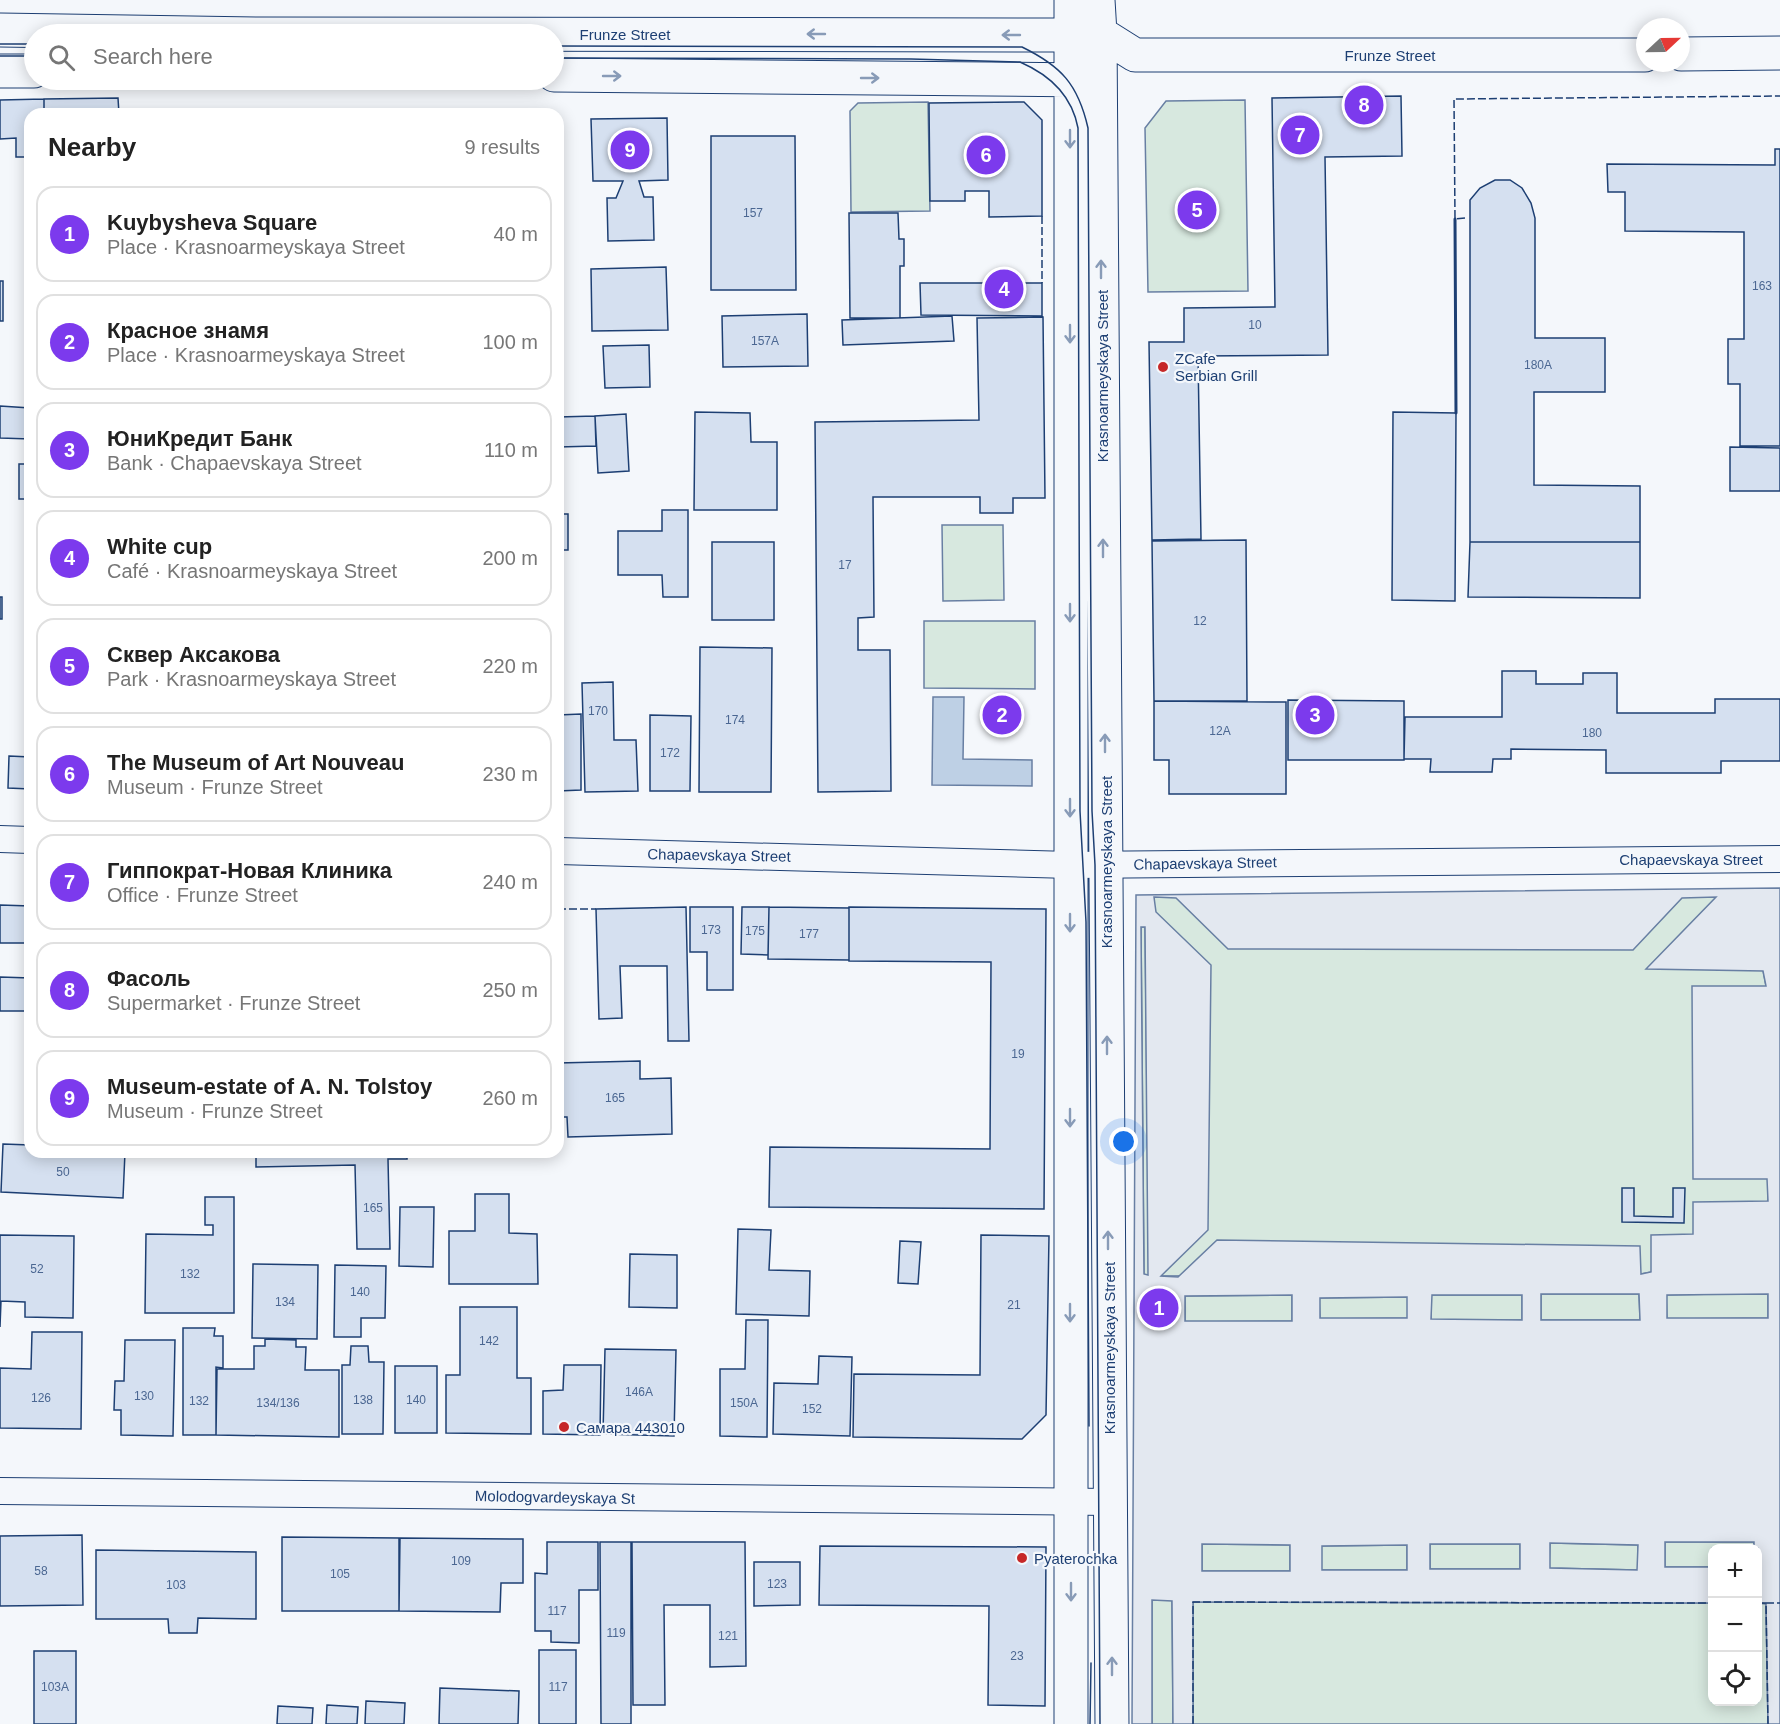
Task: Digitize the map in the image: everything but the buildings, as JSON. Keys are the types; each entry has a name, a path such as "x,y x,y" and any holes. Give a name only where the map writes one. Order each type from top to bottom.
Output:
{"main road":[{"path":"1071,0 1085,34 1136,55"},
{"path":"1071,1724 1070,865 1085,34 1098,0"},
{"name":"Frunze Street","path":"0,30 24,30"},
{"name":"Frunze Street","path":"564,34 1085,34"},
{"path":"1690,54 1780,52"},
{"name":"Frunze Street","path":"1136,55 1636,54"},
{"path":"564,75 1085,80 1136,55"},
{"path":"0,71 24,71"},
{"name":"Krasnoarmeyskaya Street","path":"1085,80 1106,864 1112,1724"}],"street":[{"path":"0,840 24,840"},
{"name":"Chapaevskaya Street","path":"564,851 1070,865 1780,858"},
{"name":"Molodogvardeyskaya St","path":"0,1491 1110,1502"}],"shaded area":[{"path":"1245,100 1248,291 1148,292 1145,128 1166,101"},
{"path":"928,102 930,211 851,212 850,111 858,103"},
{"path":"942,525 1003,525 1004,600 943,601"},
{"path":"924,621 1035,621 1035,689 924,688"},
{"path":"1780,888 1780,1724 1768,1724 1766,1604 1762,1604 1762,1544 1754,1544 1754,1542 1665,1542 1665,1567 1708,1567 1708,1603 1193,1602 1193,1724 1173,1724 1172,1601 1152,1600 1152,1724 1132,1724 1136,895","holes":["1154,897 1176,898 1228,949 1633,950 1682,898 1716,897 1646,969 1763,971 1766,986 1692,986 1693,1179 1767,1179 1768,1201 1693,1202 1693,1234 1651,1235 1651,1272 1641,1274 1640,1246 1217,1240 1178,1277 1161,1276 1208,1230 1211,965 1156,912","1141,927 1145,927 1148,1275 1144,1274","1541,1294 1639,1294 1640,1320 1541,1320","1768,1294 1768,1318 1667,1318 1667,1295","1292,1295 1292,1321 1185,1321 1185,1296","1432,1295 1522,1295 1522,1320 1431,1319","1407,1297 1407,1318 1320,1318 1320,1298","1550,1543 1638,1545 1637,1570 1550,1568","1202,1544 1290,1545 1290,1571 1202,1571","1430,1544 1520,1544 1520,1569 1430,1569","1407,1545 1407,1570 1322,1570 1322,1546"]},
{"path":"1154,897 1717,897 1763,970 1766,986 1768,1201 1651,1272 1641,1274 1160,1276"},
{"path":"1141,927 1145,927 1149,1275 1144,1275"},
{"path":"1768,1293 1768,1318 1667,1319 1666,1295"},
{"path":"1541,1294 1639,1294 1640,1320 1541,1320"},
{"path":"1292,1295 1292,1321 1185,1322 1185,1296"},
{"path":"1431,1295 1522,1295 1522,1320 1431,1320"},
{"path":"1408,1297 1408,1318 1320,1319 1319,1298"},
{"path":"1665,1542 1754,1542 1754,1544 1708,1544 1708,1567 1665,1567"},
{"path":"1550,1543 1638,1545 1638,1570 1549,1568"},
{"path":"1202,1544 1290,1545 1290,1571 1202,1571"},
{"path":"1430,1544 1520,1544 1520,1569 1430,1569"},
{"path":"1407,1545 1407,1570 1321,1570 1321,1546"},
{"path":"1152,1600 1172,1600 1173,1724 1152,1724"},
{"path":"1193,1602 1708,1603 1708,1706 1762,1706 1762,1603 1766,1603 1768,1724 1193,1724"}],"water":[{"path":"933,697 964,697 963,759 1032,760 1032,786 932,785"}],"tram line":[{"path":"0,44 24,44"},
{"path":"564,46 1022,47 1047,61 1066,78 1079,99 1084,113 1088,128 1100,1724"},
{"path":"0,56 24,56"},
{"path":"564,58 911,59 1020,62 1050,80 1071,106 1078,128 1080,811 1086,922 1089,1426"},
{"path":"1090,1724 1091,1663"}],"fence":[{"path":"1465,218 1455,219 1454,99 1780,96"},
{"path":"1042,216 1042,283"},
{"path":"564,909 596,909"},
{"path":"1193,1724 1193,1602 1708,1603"},
{"path":"1762,1603 1766,1603 1768,1724"},
{"path":"1766,1603 1780,1603"}],"wall":[{"path":"1455,219 1456,413"}],"place":[{"name":"Фасоль","path":"1364,105"},
{"name":"Гиппократ-Новая Клиника","path":"1300,135"},
{"name":"Museum-estate of A. N. Tolstoy","path":"630,150"},
{"name":"The Museum of Art Nouveau","path":"986,155"},
{"name":"Сквер Аксакова","path":"1197,210"},
{"name":"White cup","path":"1004,289"},
{"name":"ZCafe Serbian Grill","path":"1163,367"},
{"name":"Красное знамя","path":"1002,715"},
{"name":"ЮниКредит Банк","path":"1315,715"},
{"name":"Kuybysheva Square","path":"1159,1308"},
{"name":"Самара 443010","path":"564,1427"},
{"name":"Pyaterochka","path":"1022,1558"}]}
